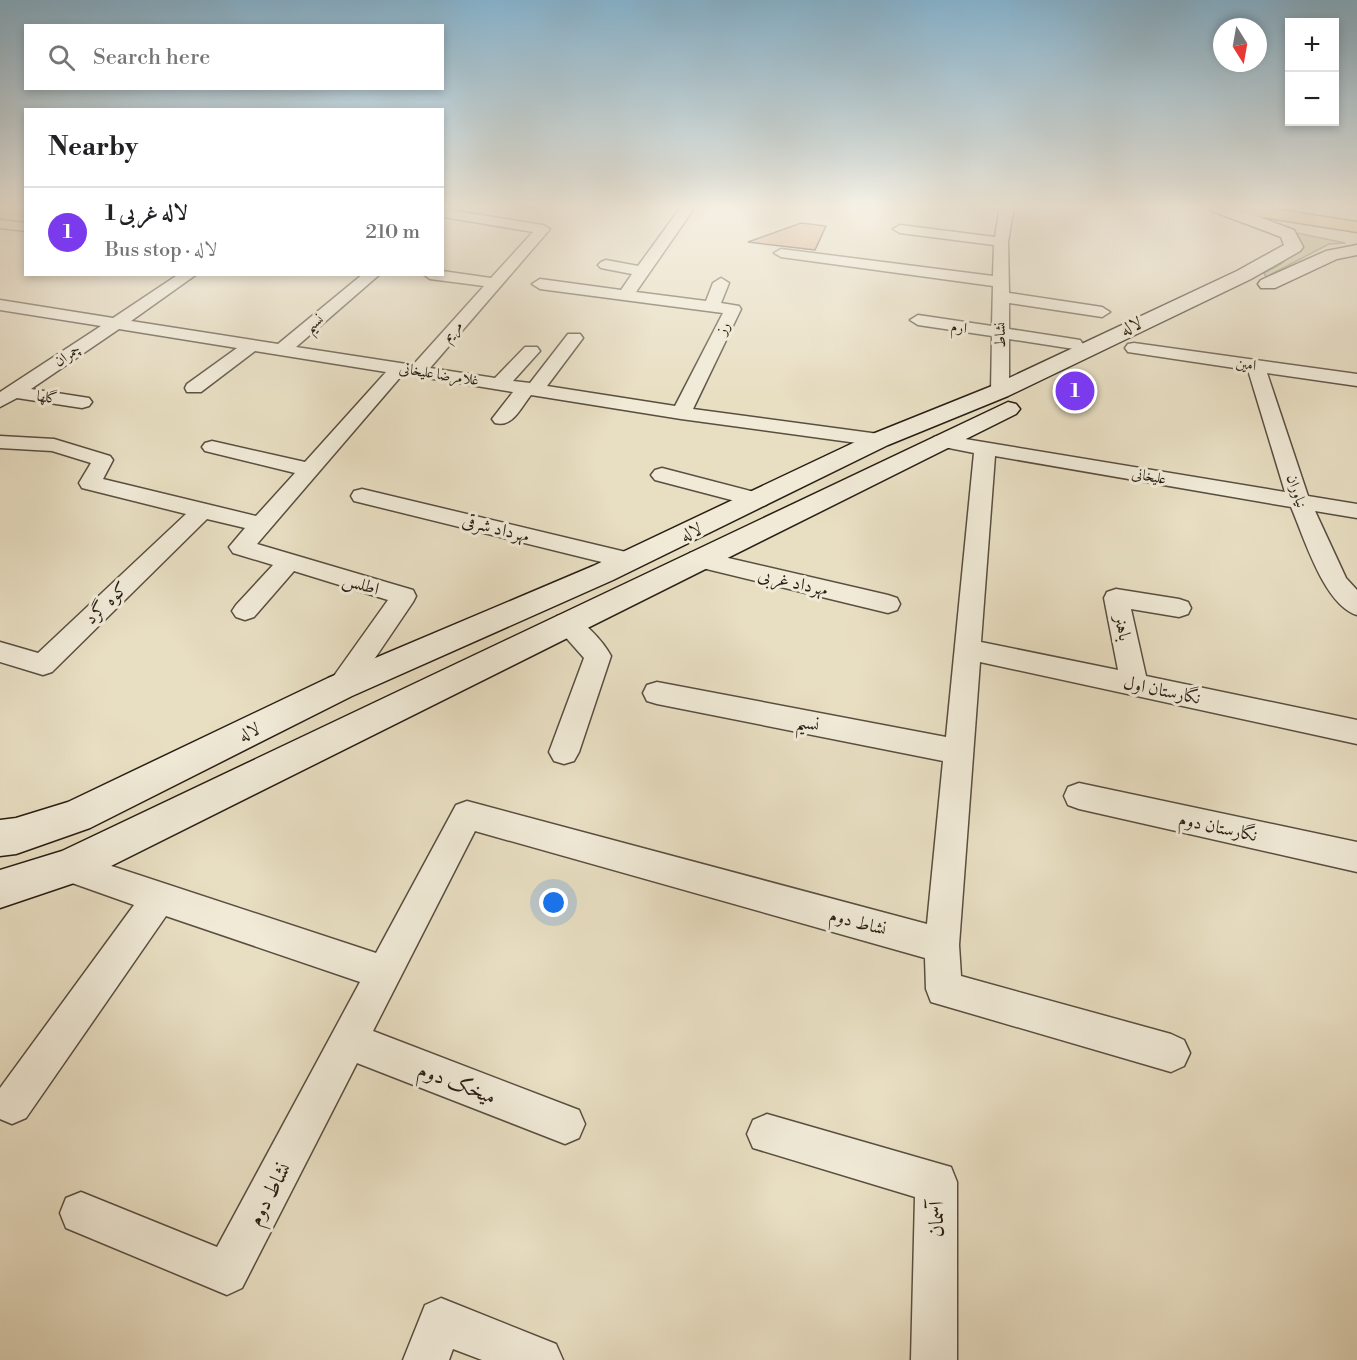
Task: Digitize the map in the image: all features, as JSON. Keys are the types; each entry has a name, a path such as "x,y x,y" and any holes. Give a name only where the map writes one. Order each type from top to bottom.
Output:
{"main road":[{"name":"لاله","path":"0,889 69,867 1134,348 1256,279 1266,270"},
{"name":"لاله","path":"0,838 16,836 77,816 340,687 630,561 879,440 1000,391 1256,279 1283,270"},
{"path":"792,484 818,501"}],"street":[{"name":"مریم","path":"408,369 506,270"},
{"path":"625,295 642,271 639,270"},
{"path":"897,270 1001,286 1102,312"},
{"name":"نشاط","path":"1000,391 1001,270"},
{"name":"چمران","path":"8,392 187,276"},
{"name":"نسیم","path":"283,349 372,276"},
{"path":"444,276 495,283"},
{"path":"1001,286 1022,282"},
{"path":"712,306 721,283"},
{"name":"رز","path":"540,284 733,309 681,412"},
{"path":"651,315 663,300"},
{"name":"غلامرضا علیخانی","path":"0,304 531,389 879,440"},
{"name":"ارم","path":"918,320 1074,344"},
{"path":"502,418 531,389 574,338"},
{"path":"194,387 252,345"},
{"name":"امین","path":"1134,348 1357,380"},
{"path":"500,384 531,351"},
{"name":"نیاوران","path":"1256,366 1299,501 1336,583 1357,606"},
{"name":"اطلس","path":"340,687 404,596 240,547 310,470 408,369"},
{"name":"گلها","path":"8,392 82,402"},
{"name":"علیخانی","path":"941,441 1357,510"},
{"path":"0,442 54,445 103,460 90,483 261,525"},
{"path":"0,463 26,444"},
{"path":"212,447 310,470"},
{"path":"986,449 942,945 944,989 1171,1053"},
{"path":"662,475 758,500"},
{"name":"مهرداد شرقی","path":"362,496 630,561"},
{"name":"کوه گرد","path":"0,652 43,665 202,511"},
{"name":"مهرداد غربی","path":"698,559 888,604"},
{"path":"245,611 289,562"},
{"name":"باهنر","path":"1134,684 1116,598 1179,608"},
{"path":"564,752 598,656 566,623"},
{"name":"نگارستان اول","path":"968,649 1357,732"},
{"name":"نسیم","path":"657,693 959,752"},
{"name":"نگارستان دوم","path":"1079,796 1357,857"},
{"name":"نشاط دوم","path":"81,1212 227,1273 467,815 942,945"},
{"path":"69,867 384,973"},
{"path":"12,1104 159,898"},
{"name":"میخک دوم","path":"349,1041 565,1124"},
{"name":"آسمان","path":"767,1134 936,1182 934,1360"},
{"path":"426,1360 441,1321 540,1360"}],"green space":[{"path":"1269,270 1278,270 1266,277 1264,273"}],"place":[{"name":"لاله غربی 1","path":"1075,391"}]}
